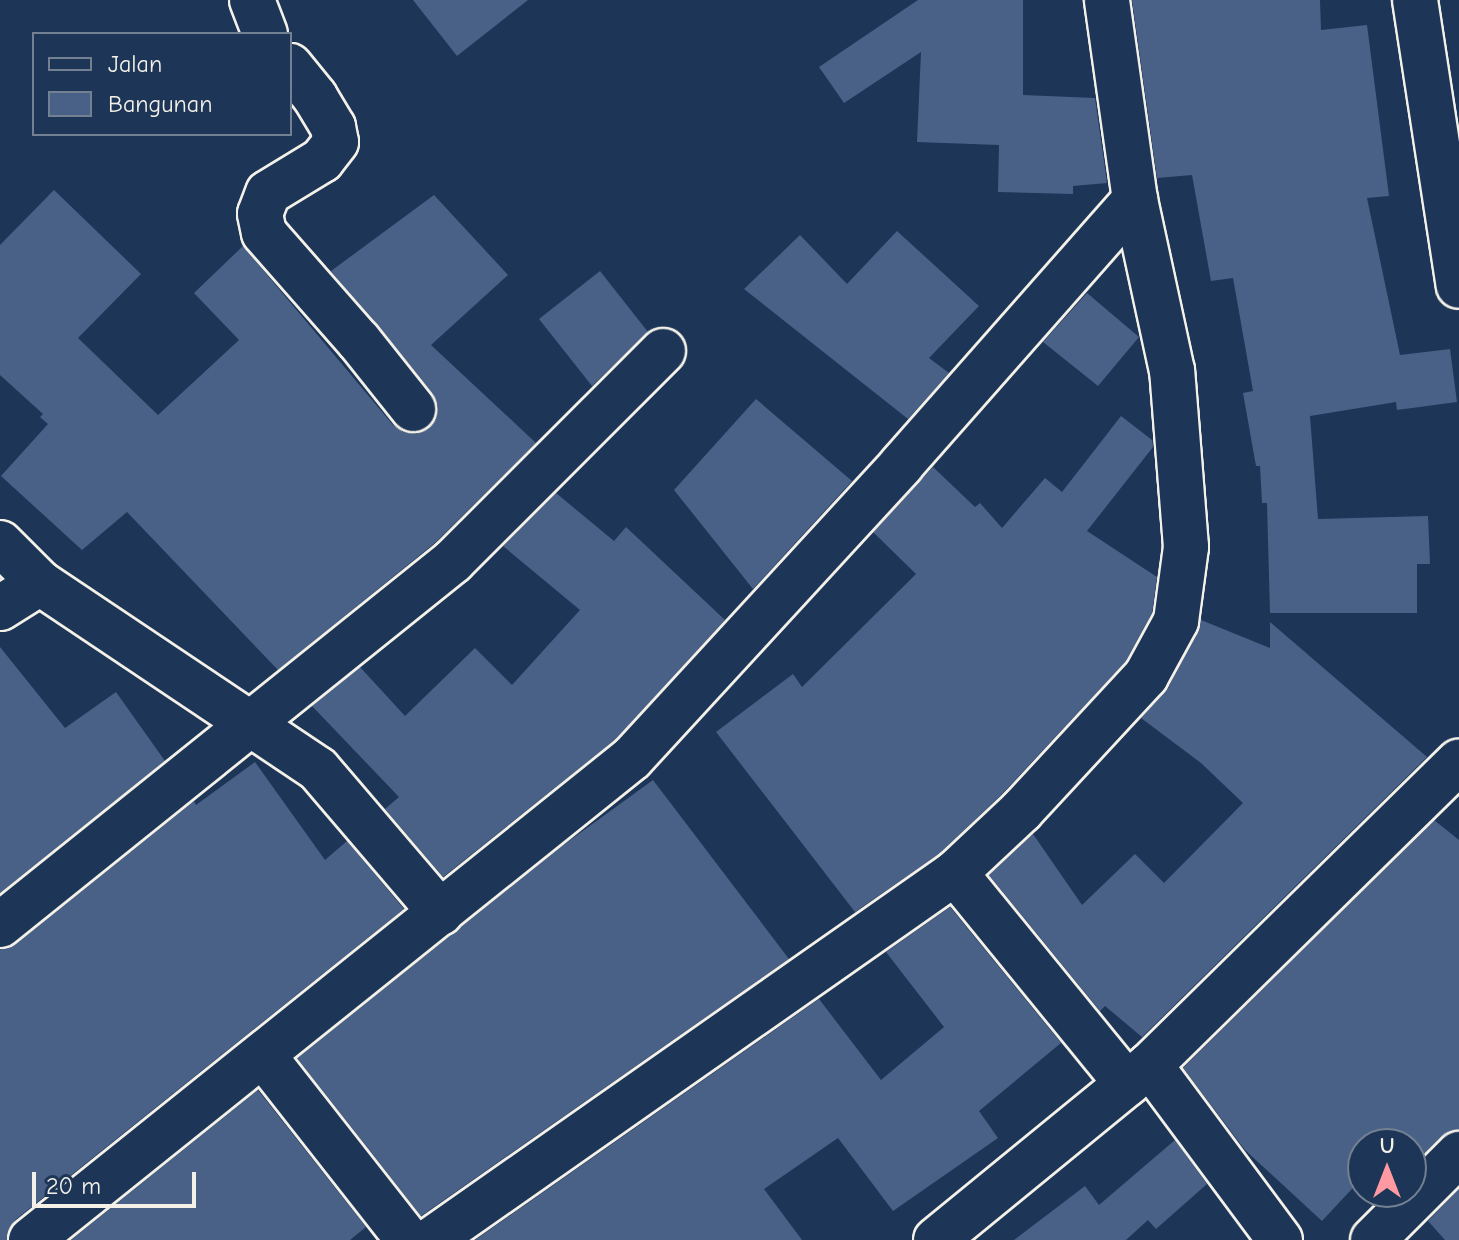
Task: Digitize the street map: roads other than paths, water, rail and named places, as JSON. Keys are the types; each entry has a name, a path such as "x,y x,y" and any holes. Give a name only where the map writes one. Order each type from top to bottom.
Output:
{"street":[{"path":"252,0 264,32"},
{"path":"431,1240 955,873 1021,811 1146,676 1176,621 1186,547 1172,371 1135,200 1107,0"},
{"path":"1415,0 1459,286"},
{"path":"292,68 315,97 333,127 336,142 322,160 268,193 260,214 264,233 359,341 413,409"},
{"path":"31,1240 632,758 901,465 1135,200"},
{"path":"0,925 453,561 663,351"},
{"path":"0,543 40,583 318,769 441,913"},
{"path":"0,608 40,583"},
{"path":"936,1240 1138,1075 1459,761"},
{"path":"955,873 1138,1075 1280,1240"},
{"path":"263,1055 408,1240"},
{"path":"1373,1240 1459,1154"}]}
